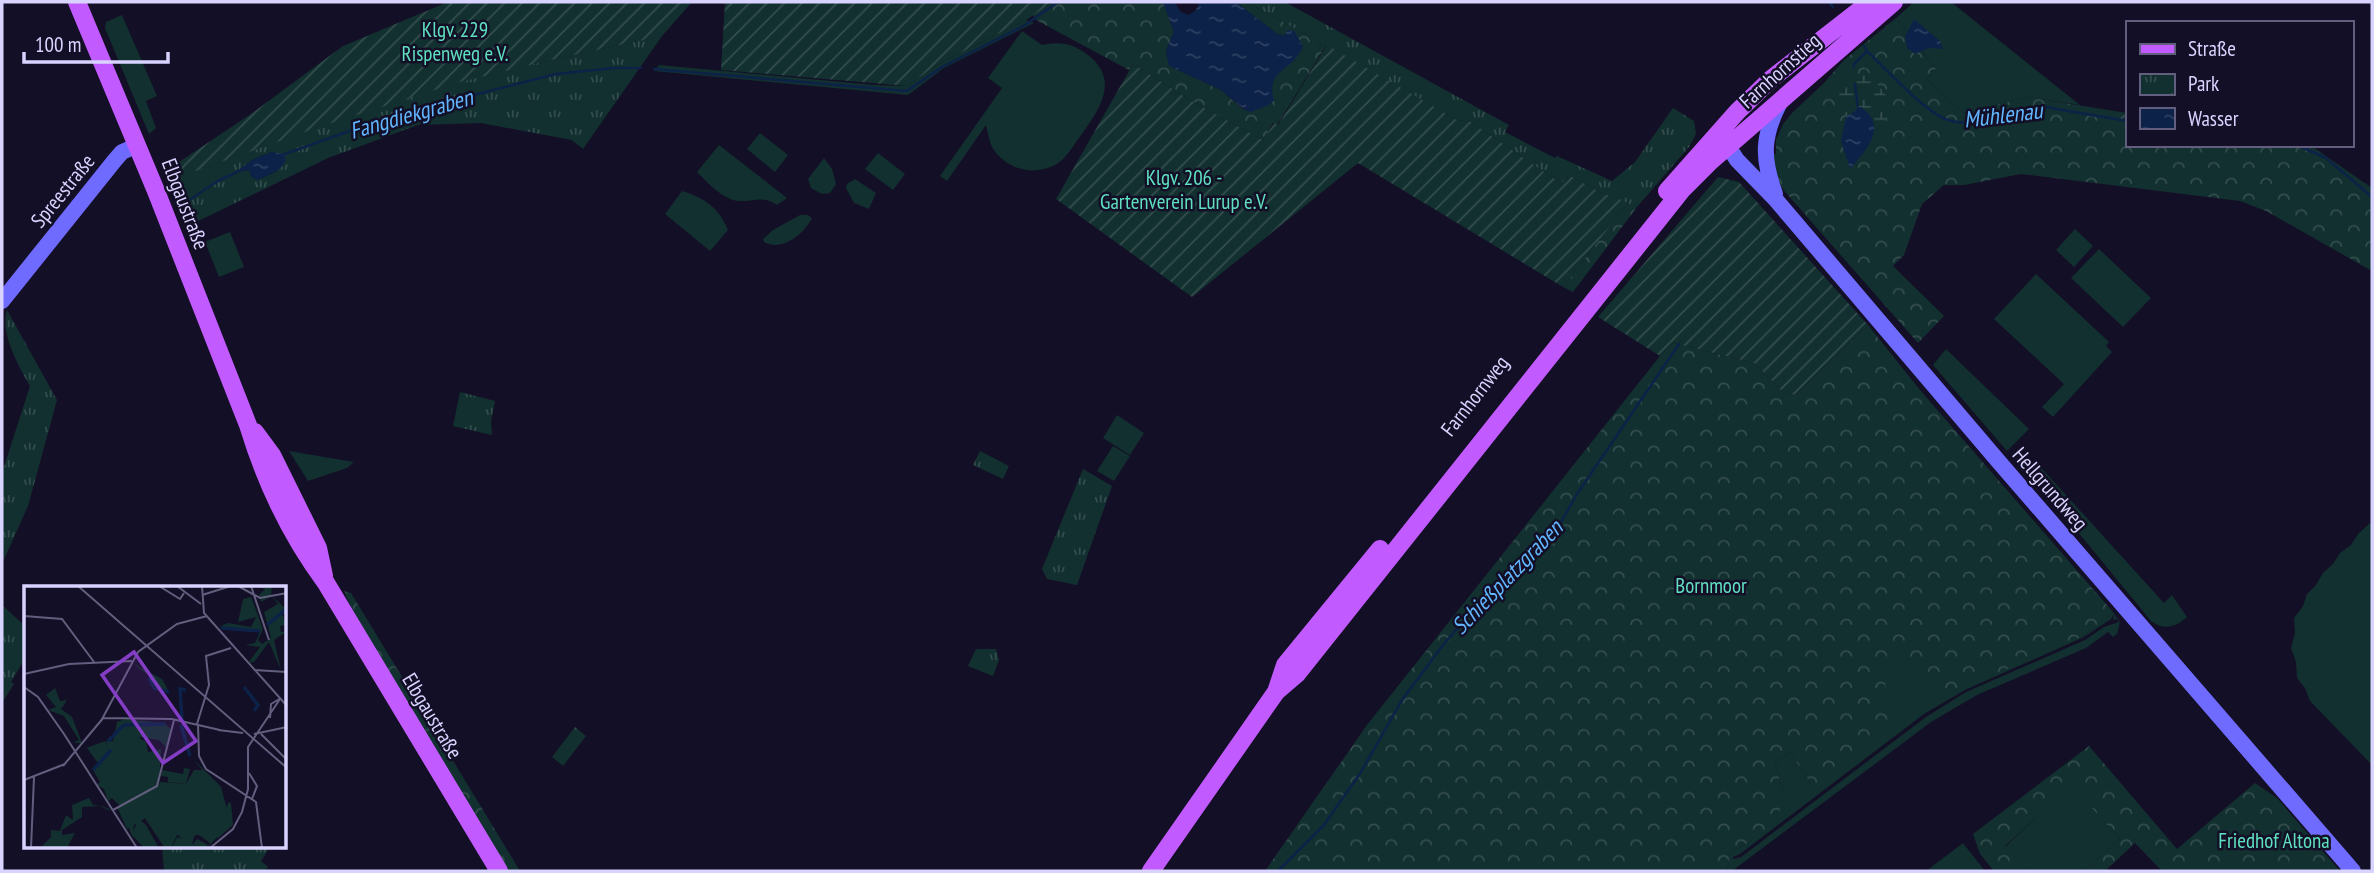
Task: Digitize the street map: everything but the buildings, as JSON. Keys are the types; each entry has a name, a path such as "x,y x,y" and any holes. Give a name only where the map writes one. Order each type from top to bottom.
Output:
{"main road":[{"name":"Elbgaustraße","path":"77,2 156,191 248,425 272,455 318,548 326,583 499,871"},
{"name":"Farnhornstieg","path":"1723,139 1771,79 1870,2"},
{"name":"Farnhornstieg","path":"1723,139 1782,99 1894,2"},
{"name":"Farnhornweg","path":"1151,871 1276,692 1297,674 1723,139"}],"street":[{"path":"1776,200 1767,172 1764,150 1769,126 1782,99"},
{"name":"Hellgrundweg","path":"1723,139 1737,160 1776,200 2353,871"},
{"name":"Spreestraße","path":"2,301 115,160 122,152 136,145"}],"green space":[{"name":"Klgv. 229 Rispenweg e.V.","path":"448,2 692,2 662,36 460,82 316,128 171,180 167,170 251,114 343,46"},
{"path":"725,2 1053,2 1026,20 940,63 907,86 721,70"},
{"path":"1053,2 1163,2 1174,32 1166,50 1169,66 1221,90 1244,110 1271,88 1273,77 1297,37 1294,31 1283,36 1277,34 1236,2 1247,2 1321,43 1319,50 1322,52 1277,125 1273,123 1263,140 1190,100 1133,64 1129,70 1036,20 1033,15"},
{"path":"1247,2 1285,2 1509,125 1505,132 1555,158 1557,156 1612,181 1635,162 1673,108 1694,121 1696,134 1689,147 1637,207 1600,192 1569,175 1564,182 1553,178 1471,122 1457,120 1326,46 1322,52 1319,50 1321,43"},
{"path":"1914,2 1951,2 2080,105 2027,97 1963,113 1927,79 1936,69 1896,18"},
{"path":"122,15 157,96 146,101 156,128 149,134 105,28 106,22"},
{"path":"1896,18 1936,69 1927,79 1963,113 2027,97 2126,113 2126,147 2313,147 2372,188 2372,271 2266,211 2240,201 2021,174 1964,185 1944,185 1922,204 1904,255 1893,266 1944,316 1918,343 1780,186 1770,159 1776,153 1776,140 1783,124 1843,61"},
{"path":"1026,20 1034,23 944,68 908,95 654,71 659,65 907,86 940,63"},
{"path":"1022,31 1042,45 1066,44 1088,55 1103,74 1104,95 1100,105 1069,152 1053,166 1025,170 1008,163 992,147 986,125 947,181 940,176 1002,88 988,78"},
{"path":"662,36 583,149 572,140 481,123 418,125 328,158 190,225 171,180 314,128 459,82","holes":["272,152 277,171 258,180 252,177 249,170 236,172 254,159"]},
{"name":"Klgv. 206 - Gartenverein Lurup e.V.","path":"1327,45 1457,120 1471,122 1553,178 1564,182 1569,175 1628,203 1563,287 1358,163 1192,297 1056,199 1133,64 1190,100 1263,140 1274,123 1278,125"},
{"path":"1864,67 1889,99 1892,115 1874,127 1870,113 1861,107 1846,117 1835,83 1845,75 1850,82 1867,74"},
{"path":"760,133 788,155 775,172 747,149"},
{"path":"719,145 787,198 777,205 762,200 739,201 727,198 716,190 697,172"},
{"path":"878,153 905,174 893,190 865,169"},
{"path":"824,158 832,169 836,184 830,193 822,194 811,188 808,179"},
{"path":"1718,177 1739,182 1868,325 1795,395 1783,392 1754,363 1673,343 1660,356 1598,317"},
{"path":"855,179 876,193 869,209 854,203 846,188 847,184"},
{"path":"682,191 710,205 728,230 710,251 665,214"},
{"path":"1628,203 1637,207 1573,292 1563,287"},
{"path":"800,215 812,218 804,230 792,240 778,245 764,242 763,239 773,230"},
{"path":"2075,229 2093,246 2074,267 2056,250"},
{"path":"230,232 244,267 219,277 205,242"},
{"path":"2099,249 2151,298 2123,327 2071,278"},
{"path":"2036,274 2109,342 2106,346 2112,352 2053,417 2042,407 2064,384 1994,319"},
{"path":"7,310 57,400 28,506 2,564 2,473 30,386 8,339 5,319"},
{"name":"Bornmoor","path":"1868,325 1920,390 2113,612 2083,636 1952,693 1881,654 1892,731 1815,790 1790,752 1775,762 1783,794 1778,819 1751,841 1730,853 1727,871 1265,871 1367,725 1673,343 1754,363 1783,392 1795,395"},
{"path":"1946,349 2029,429 2007,451 1933,365"},
{"path":"460,392 495,401 491,421 492,435 453,426"},
{"path":"1117,415 1144,433 1130,455 1103,438"},
{"path":"1113,446 1130,456 1114,481 1097,471"},
{"path":"289,451 354,462 347,468 308,481"},
{"path":"980,451 1009,466 1003,479 973,465"},
{"path":"2036,462 2164,603 2172,595 2187,617 2170,626 2161,626 2151,621 2027,470"},
{"path":"1083,469 1112,486 1077,585 1047,579 1042,569"},
{"path":"2372,521 2372,765 2310,701 2297,678 2296,662 2291,648 2295,633 2294,618 2303,606 2307,594 2340,553 2351,545"},
{"path":"344,591 351,593 520,871 507,871 363,636"},
{"path":"2,605 24,625 24,660 2,703"},
{"path":"2113,612 2120,622 2117,634 2113,637 2108,632 2086,648 1977,695 1931,722 1732,871 1727,871 1730,853 1751,841 1783,794 1775,762 1790,752 1815,790 1881,653 2083,636","holes":["2114,614 2113,620 2117,619 2119,622 2104,627 2085,640 1966,692 1926,717 1741,857 1733,859 1924,714 1965,690 2084,637 2111,619"]},
{"path":"976,649 996,649 999,660 993,676 968,666"},
{"path":"575,727 586,736 563,766 552,757"},
{"name":"Friedhof Altona","path":"2089,746 2177,849 2255,783 2277,798 2340,871 2162,871 2135,843 2105,871 2084,871 2120,839 2071,785 2005,846 2027,871 1994,871 1980,854 1973,834"},
{"path":"2071,784 2120,839 2084,871 2027,871 2005,847"},
{"path":"1963,843 1985,871 1926,871"},
{"path":"162,848 269,848 261,861 268,867 265,871 164,871"}],"water":[{"path":"1163,2 1174,2 1181,12 1188,15 1195,11 1200,2 1236,2 1277,34 1283,36 1288,30 1294,31 1303,46 1273,82 1274,100 1269,105 1251,112 1221,90 1169,66 1166,50 1174,32"},
{"path":"1914,19 1940,41 1943,49 1929,48 1915,54 1907,48 1905,37"},
{"path":"1861,107 1869,114 1874,130 1868,146 1850,169 1841,141 1846,117"},
{"path":"272,152 285,154 285,159 284,164 272,173 258,180 252,177 249,170 234,173 254,159"}],"waterway":[{"name":"Fangdiekgraben","path":"654,69 907,91 942,67 1025,25 1058,2"},
{"name":"Mühlenau","path":"1829,2 1833,7"},
{"name":"Mühlenau","path":"1864,46 1915,98 1950,121 1977,122 2045,107 2126,121"},
{"path":"1854,67 1867,51"},
{"name":"Fangdiekgraben","path":"282,155 392,116 556,74 641,68"},
{"path":"1855,84 1858,109"},
{"name":"Mühlenau","path":"2301,147 2326,158 2372,197"},
{"name":"Fangdiekgraben","path":"191,199 237,172"},
{"name":"Schießplatzgraben","path":"1278,871 1324,825 1361,772 1402,700 1443,645 1487,594 1556,531 1577,494 1679,344"}]}
